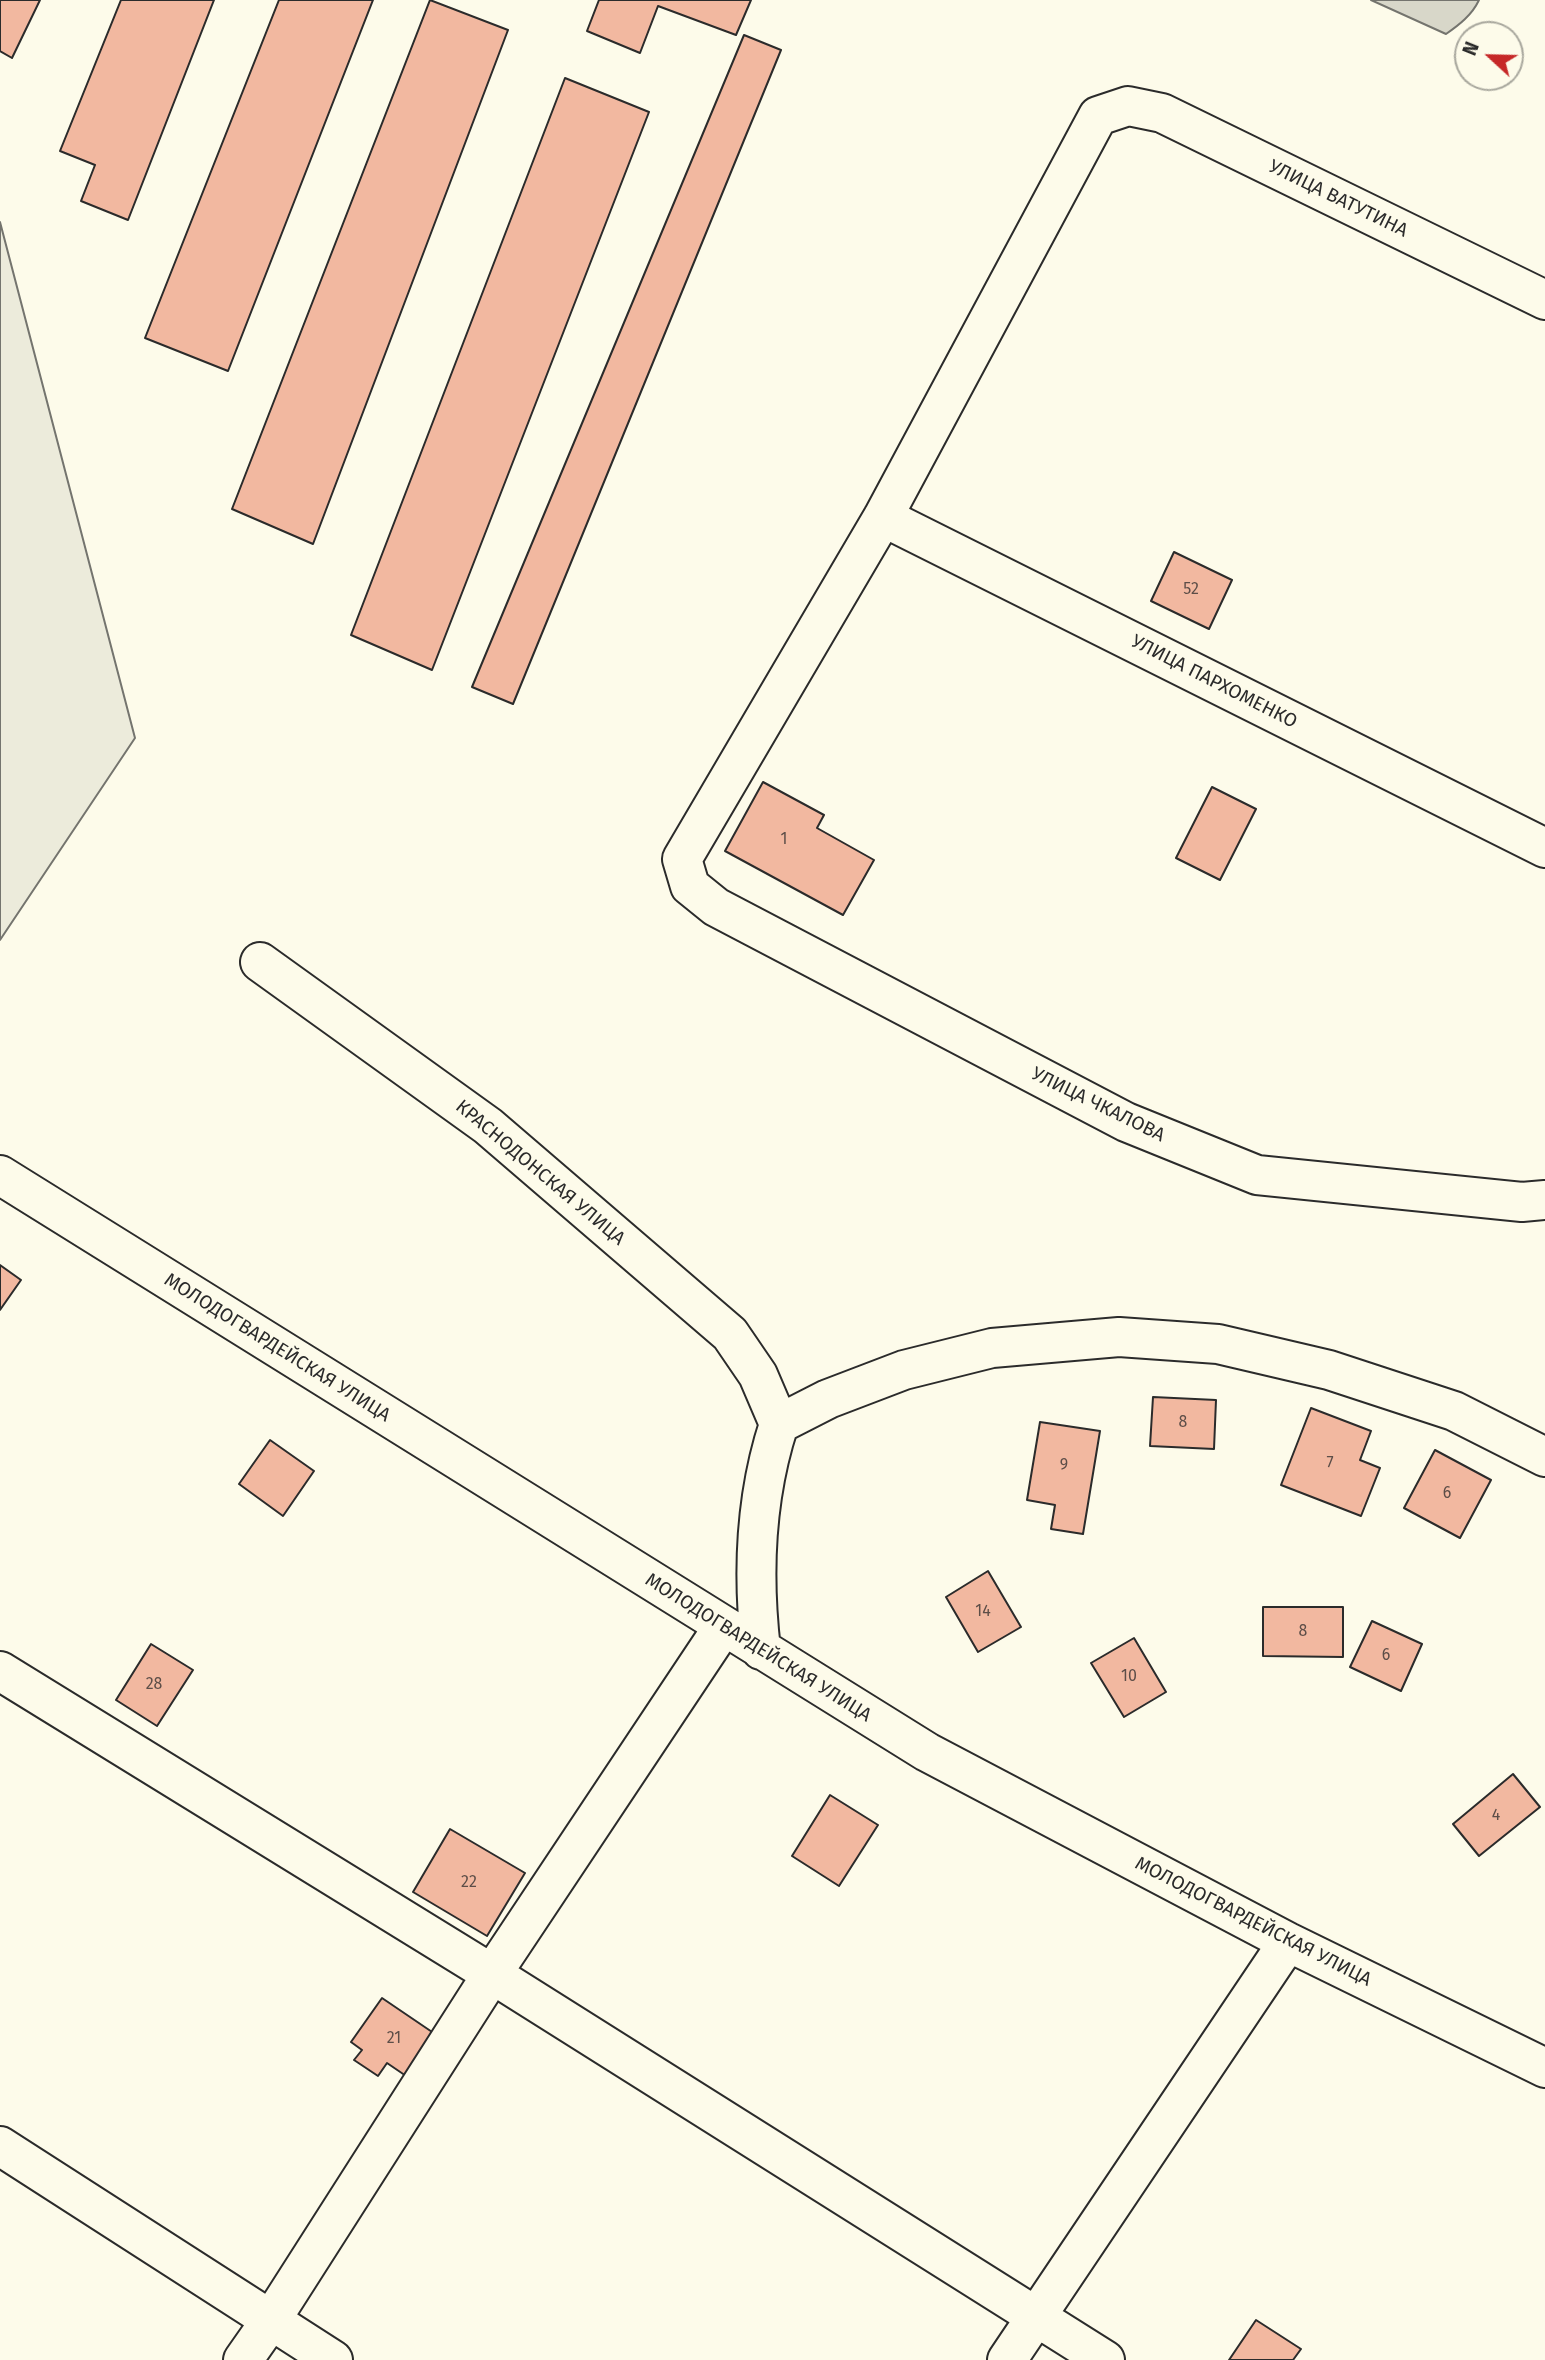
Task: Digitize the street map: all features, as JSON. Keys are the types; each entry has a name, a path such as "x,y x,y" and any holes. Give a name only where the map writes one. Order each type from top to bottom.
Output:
{"street":[{"name":"УЛИЦА ВАТУТИНА","path":"883,517 1098,116 1128,106 1163,113 1545,300"},
{"name":"УЛИЦА ПАРХОМЕНКО","path":"883,517 1545,848"},
{"name":"УЛИЦА ЧКАЛОВА","path":"883,517 682,859 690,886 716,907 1126,1122 1256,1175 1522,1202 1545,1200"},
{"name":"КРАСНОДОНСКАЯ УЛИЦА","path":"260,962 488,1126 730,1334 758,1375 779,1424"},
{"name":"МОЛОДОГВАРДЕЙСКАЯ УЛИЦА","path":"0,1175 927,1752 1288,1942 1545,2068"},
{"path":"761,1650 755,1562 757,1533 766,1472 779,1424 828,1399 904,1370 992,1348 1119,1337 1218,1344 1329,1370 1454,1412 1545,1457"},
{"path":"243,2360 492,1974 723,1627"},
{"path":"0,1671 492,1974 1105,2360"},
{"path":"1007,2360 1288,1942"},
{"path":"0,2146 333,2360"}],"shaded area":[{"path":"1371,0 1479,0 1462,21 1454,21 1454,28 1446,34"},
{"path":"0,222 135,738 0,940"}],"building":[{"path":"0,0 40,0 12,58 0,51"},
{"path":"121,0 214,0 128,220 81,201 95,165 60,151"},
{"path":"279,0 373,0 228,371 145,338"},
{"path":"430,0 508,30 313,544 232,509"},
{"path":"599,0 751,0 736,35 658,6 640,53 587,31"},
{"path":"744,35 781,50 513,704 472,687"},
{"path":"565,78 649,112 432,670 351,635"},
{"path":"1174,552 1232,580 1209,629 1151,601"},
{"path":"763,782 824,815 817,828 874,860 843,915 725,851"},
{"path":"1212,787 1256,809 1220,880 1176,858"},
{"path":"0,1265 21,1280 0,1310"},
{"path":"1153,1397 1216,1400 1214,1449 1150,1446"},
{"path":"1311,1408 1371,1431 1360,1460 1380,1468 1361,1516 1281,1485"},
{"path":"1040,1422 1100,1431 1083,1534 1051,1529 1055,1505 1027,1500"},
{"path":"270,1440 314,1471 283,1516 239,1484"},
{"path":"1435,1450 1491,1480 1460,1538 1404,1508"},
{"path":"988,1571 1021,1627 978,1652 946,1597"},
{"path":"1263,1607 1343,1607 1343,1657 1263,1656"},
{"path":"1372,1621 1422,1644 1401,1691 1350,1667"},
{"path":"1134,1638 1166,1692 1124,1717 1091,1663"},
{"path":"151,1644 193,1670 157,1726 116,1700"},
{"path":"1513,1774 1540,1807 1479,1856 1453,1824"},
{"path":"830,1795 878,1825 839,1886 792,1856"},
{"path":"450,1829 525,1873 487,1936 413,1892"},
{"path":"382,1998 438,2036 409,2078 387,2063 378,2076 354,2060 362,2050 351,2042"},
{"path":"1256,2320 1301,2349 1293,2360 1229,2360"}]}
